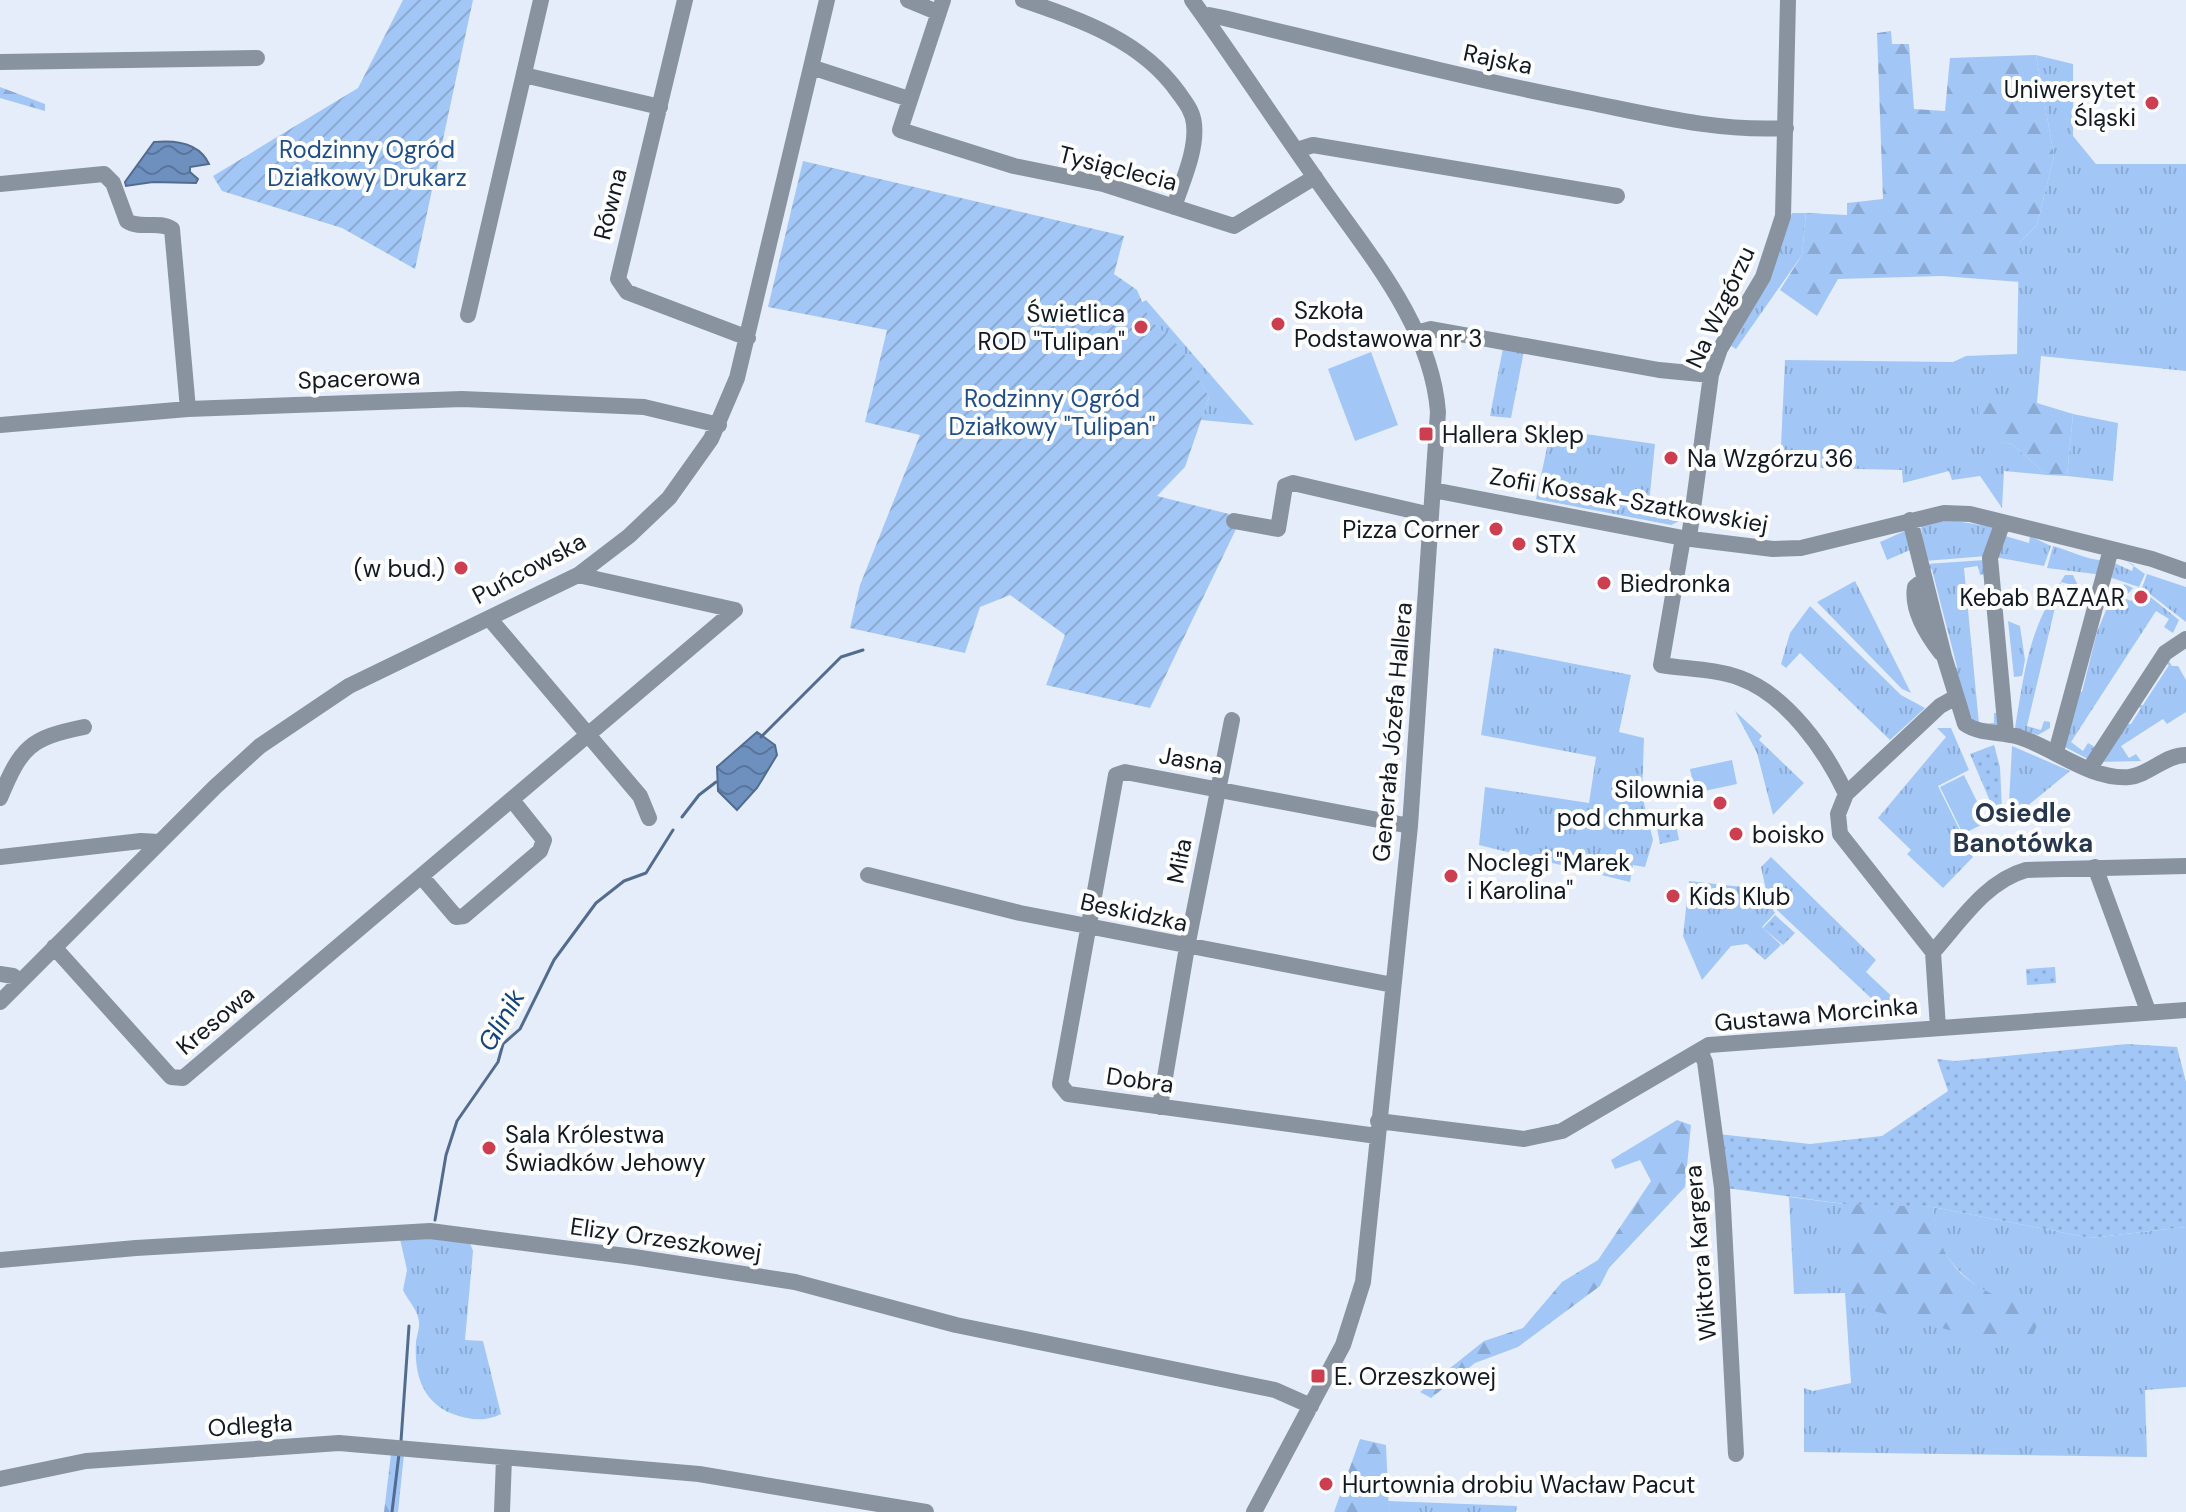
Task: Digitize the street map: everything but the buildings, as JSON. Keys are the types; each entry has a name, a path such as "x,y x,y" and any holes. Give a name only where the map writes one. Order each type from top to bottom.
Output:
{"street":[{"path":"468,315 541,0"},
{"name":"Równa","path":"685,0 618,279 627,292 748,338"},
{"name":"Puńcowska","path":"0,1002 159,842 260,746 324,700 578,575 629,536 669,498 719,425 731,398 748,338 827,0"},
{"path":"811,67 909,99 940,6 908,0"},
{"path":"1023,0 1113,36 1156,63 1167,76 1190,108 1194,121 1192,148 1174,207"},
{"name":"Generała Józefa Hallera","path":"1192,0 1400,302 1416,333 1437,396 1410,826 1373,1201 1355,1315 1254,1512"},
{"name":"Na Wzgórzu","path":"1788,0 1785,199 1778,236 1759,285 1720,349 1711,375 1686,538 1661,665 1726,675 1754,684 1810,736 1846,794"},
{"name":"Rajska","path":"1205,18 1209,15 1224,18 1416,66 1627,110 1748,130 1786,128"},
{"path":"0,62 257,58"},
{"path":"524,75 660,107"},
{"name":"Tysiąclecia","path":"909,99 900,130 1014,166 1103,184 1234,226 1315,177"},
{"path":"1297,150 1313,145 1617,196"},
{"path":"0,184 104,174 113,183 127,221 172,229 188,409"},
{"path":"1416,333 1431,329 1659,370 1711,375"},
{"name":"Spacerowa","path":"0,425 188,409 462,399 644,407 719,425"},
{"path":"1234,521 1278,529 1285,486 1293,483 1431,515"},
{"name":"Zofii Kossak-Szatkowskiej","path":"1433,490 1686,538 1787,549 1944,513 2003,522 2186,571"},
{"path":"1910,520 1944,656 1965,724 1974,730 2006,733 2116,777 2133,777 2174,757 2186,755"},
{"path":"2003,522 1990,558 2006,733"},
{"path":"2056,752 2111,549"},
{"name":"Kresowa","path":"54,947 171,1077 183,1078 735,610 578,575"},
{"path":"489,618 640,796 649,818"},
{"path":"2090,768 2165,653 2186,639"},
{"path":"1938,1028 1933,952 1840,834 1838,814 1846,794 1942,704 1956,697"},
{"name":"Miła","path":"1160,1107 1187,947 1232,720"},
{"path":"0,798 28,748 45,735 84,727"},
{"name":"Jasna","path":"1087,926 1116,775 1125,772 1410,826"},
{"path":"421,876 456,917 464,916 540,851 544,840 512,800"},
{"path":"0,857 141,841 159,842"},
{"path":"1933,952 1991,889 2010,875 2026,870 2186,866"},
{"path":"2095,867 2148,1011"},
{"name":"Beskidzka","path":"868,875 1187,947 1393,985"},
{"name":"Dobra","path":"1087,926 1060,1084 1068,1094 1160,1107 1378,1129"},
{"path":"0,974 20,981"},
{"name":"Gustawa Morcinka","path":"1378,1129 1524,1139 1544,1137 1709,1045 2186,1010"},
{"name":"Wiktora Kargera","path":"1700,1051 1707,1072 1722,1188 1736,1454"},
{"name":"Elizy Orzeszkowej","path":"0,1260 136,1248 430,1231 634,1257 795,1282 956,1325 1275,1390 1311,1406"},
{"name":"Odległa","path":"0,1479 86,1461 339,1443 699,1474 926,1512"},
{"path":"502,1512 504,1458"}],"green space":[{"name":"Rodzinny Ogród Działkowy Drukarz","path":"403,0 473,0 415,269 342,228 222,191 213,176 358,88"},
{"path":"1891,31 1892,44 1909,44 1914,109 1945,111 1950,58 2036,55 2054,156 2037,225 2019,243 2020,282 1942,276 1838,279 1817,316 1780,290 1802,255 1806,213 1847,215 1847,203 1883,199 1877,33"},
{"path":"2036,55 2073,64 2073,136 2096,164 2186,164 2186,371 2041,356 2037,403 1979,403 1979,438 2012,444 2047,475 2004,471 2002,508 1980,476 1952,480 1949,471 1903,483 1902,470 1780,467 1785,360 1953,362 1966,356 2017,354 2019,243 2037,225 2054,156"},
{"path":"0,87 45,104 45,111 0,98"},
{"name":"Rodzinny Ogród Działkowy \"Tulipan\"","path":"803,161 1124,236 1114,274 1137,290 1150,320 1180,347 1209,397 1185,467 1157,496 1229,514 1227,524 1237,527 1150,708 1046,685 1065,635 1010,595 980,607 965,653 850,628 860,585 920,435 865,422 887,330 768,307"},
{"path":"1792,213 1806,213 1802,255 1736,349 1731,346 1762,293"},
{"path":"2058,253 2125,253 2125,266 2058,266"},
{"path":"1146,300 1254,425 1201,420 1209,397 1180,348 1150,320 1141,303"},
{"path":"1503,348 1524,351 1511,418 1490,416"},
{"path":"1371,352 1398,425 1355,441 1328,369"},
{"path":"1978,403 2037,403 2073,414 2067,476 2047,475 2012,444 1979,439"},
{"path":"2073,414 2118,423 2113,481 2067,476"},
{"path":"1551,429 1655,444 1648,513 1684,519 1671,525 1536,499"},
{"path":"1949,520 1994,527 1986,556 1925,561 1921,526"},
{"path":"1907,530 1910,550 1887,560 1880,542"},
{"path":"2002,535 2029,543 2030,536 2051,546 2044,566 1995,557"},
{"path":"2053,546 2106,560 2103,575 2047,568"},
{"path":"1985,560 1986,574 1980,575 1978,566 1964,568 1979,724 1994,723 1994,713 1999,713 1997,730 1975,727 1954,670 1957,667 1932,570 1926,564"},
{"path":"2112,562 2132,571 2134,566 2145,574 2139,587 2109,577"},
{"path":"2147,574 2186,587 2186,622 2142,588"},
{"path":"2065,575 2073,575 2084,598 2075,595 2076,586 2061,582 2027,726 2041,730 2044,721 2050,722 2050,728 2038,735 2015,728 2030,648 2043,614 2053,595"},
{"path":"1855,581 1911,693 1902,689 1817,602"},
{"path":"2124,584 2133,588 2124,598 2131,601 2133,597 2143,603 2148,595 2179,620 2173,633 2164,627 2169,619 2156,611 2071,742 2083,751 2088,743 2095,747 2088,759 2061,745 2075,689 2082,692 2097,632 2109,603 2101,601 2109,585 2113,586 2112,595 2120,597"},
{"path":"1810,606 1901,695 1925,708 1890,740 1800,653 1786,668 1781,664 1790,633"},
{"path":"2008,621 2020,626 2025,660 2022,676 2014,677"},
{"path":"1494,648 1631,675 1619,732 1644,738 1642,795 1653,840 1645,867 1633,865 1630,882 1479,845 1485,787 1589,803 1596,757 1481,735"},
{"path":"2166,657 2172,666 2178,666 2186,680 2186,712 2167,724 2163,719 2121,746 2129,758 2136,754 2141,761 2099,762 2125,724 2131,724 2141,708 2134,705 2143,705 2169,665 2162,662"},
{"path":"1735,711 1762,736 1759,740 1804,783 1773,815 1757,753"},
{"path":"1937,728 1951,728 1969,770 1938,786 1973,857 1943,888 1907,854 1911,850 1878,818 1946,737"},
{"path":"1994,745 2000,767 2002,810 1995,813 1970,754"},
{"path":"2012,746 2070,771 2008,822"},
{"path":"1732,760 1737,784 1695,793 1690,769"},
{"path":"1964,775 1987,822 1963,834 1940,787"},
{"path":"1673,809 1679,840 1660,844 1654,812"},
{"path":"1771,857 1876,960 1866,972 1901,1005 1888,1014 1778,911 1767,894 1761,867"},
{"path":"1689,881 1760,889 1775,913 1762,927 1781,945 1765,960 1747,944 1731,946 1702,980 1683,936"},
{"path":"1775,915 1795,933 1783,945 1763,928"},
{"path":"2055,967 2056,983 2027,985 2026,969"},
{"path":"2127,1044 2177,1047 2186,1082 2186,1227 2090,1238 1933,1207 1845,1204 1726,1188 1718,1134 1810,1144 1882,1136 1948,1091 1937,1059 1955,1061"},
{"path":"1677,1120 1691,1125 1685,1187 1609,1268 1600,1286 1518,1347 1475,1363 1431,1398 1420,1392 1484,1341 1523,1328 1562,1282 1598,1260 1651,1181 1640,1160 1615,1169 1611,1160"},
{"path":"1789,1197 1845,1204 1845,1292 1995,1299 1951,1261 1939,1238 1933,1207 2090,1238 2186,1227 2186,1387 2145,1390 2147,1457 1804,1452 1804,1388 1813,1391 1851,1383 1845,1293 1794,1294"},
{"path":"1845,1204 1933,1207 1936,1229 1943,1247 1964,1276 1994,1295 2033,1307 2038,1323 2031,1340 1989,1340 1854,1306 1845,1292"},
{"path":"440,1237 470,1243 473,1251 465,1340 483,1341 501,1414 495,1417 471,1419 453,1414 434,1402 422,1386 416,1354 419,1320 403,1290 407,1270 400,1239"},
{"path":"1360,1439 1386,1445 1389,1512 1334,1512"},
{"path":"391,1454 404,1454 398,1512 384,1512"},
{"path":"1388,1501 1517,1506 1516,1512 1389,1512"}],"water":[{"path":"154,142 186,144 199,151 209,164 190,167 190,172 198,179 196,183 153,182 126,186 125,182"},
{"path":"757,732 775,745 777,755 757,788 737,810 718,791 717,767"}],"waterway":[{"name":"Glinik","path":"761,737 841,657 863,650"},
{"name":"Glinik","path":"682,817 699,795 716,782"},
{"name":"Glinik","path":"435,1220 446,1155 457,1121 498,1062 503,1044 520,1029 554,960 596,903 624,881 646,873 673,830"},
{"name":"Glinik","path":"401,1441 409,1326"},
{"path":"392,1512 399,1454"}],"place":[{"name":"Uniwersytet Śląski","path":"2152,103"},
{"name":"Szkoła Podstawowa nr 3","path":"1278,324"},
{"name":"Świetlica ROD \"Tulipan\"","path":"1141,327"},
{"name":"Hallera Sklep","path":"1426,434"},
{"name":"Na Wzgórzu 36","path":"1671,458"},
{"name":"Pizza Corner","path":"1496,529"},
{"name":"STX","path":"1519,544"},
{"name":"(w bud.)","path":"461,568"},
{"name":"Biedronka","path":"1604,583"},
{"name":"Kebab BAZAAR","path":"2141,597"},
{"name":"Silownia pod chmurka","path":"1720,803"},
{"name":"boisko","path":"1736,834"},
{"name":"Noclegi \"Marek i Karolina\"","path":"1451,876"},
{"name":"Kids Klub","path":"1673,896"},
{"name":"Sala Królestwa Świadków Jehowy","path":"489,1148"},
{"name":"E. Orzeszkowej","path":"1318,1376"},
{"name":"Hurtownia drobiu Wacław Pacut","path":"1326,1484"}],"district":[{"name":"Osiedle Banotówka","path":"2023,828"}]}
